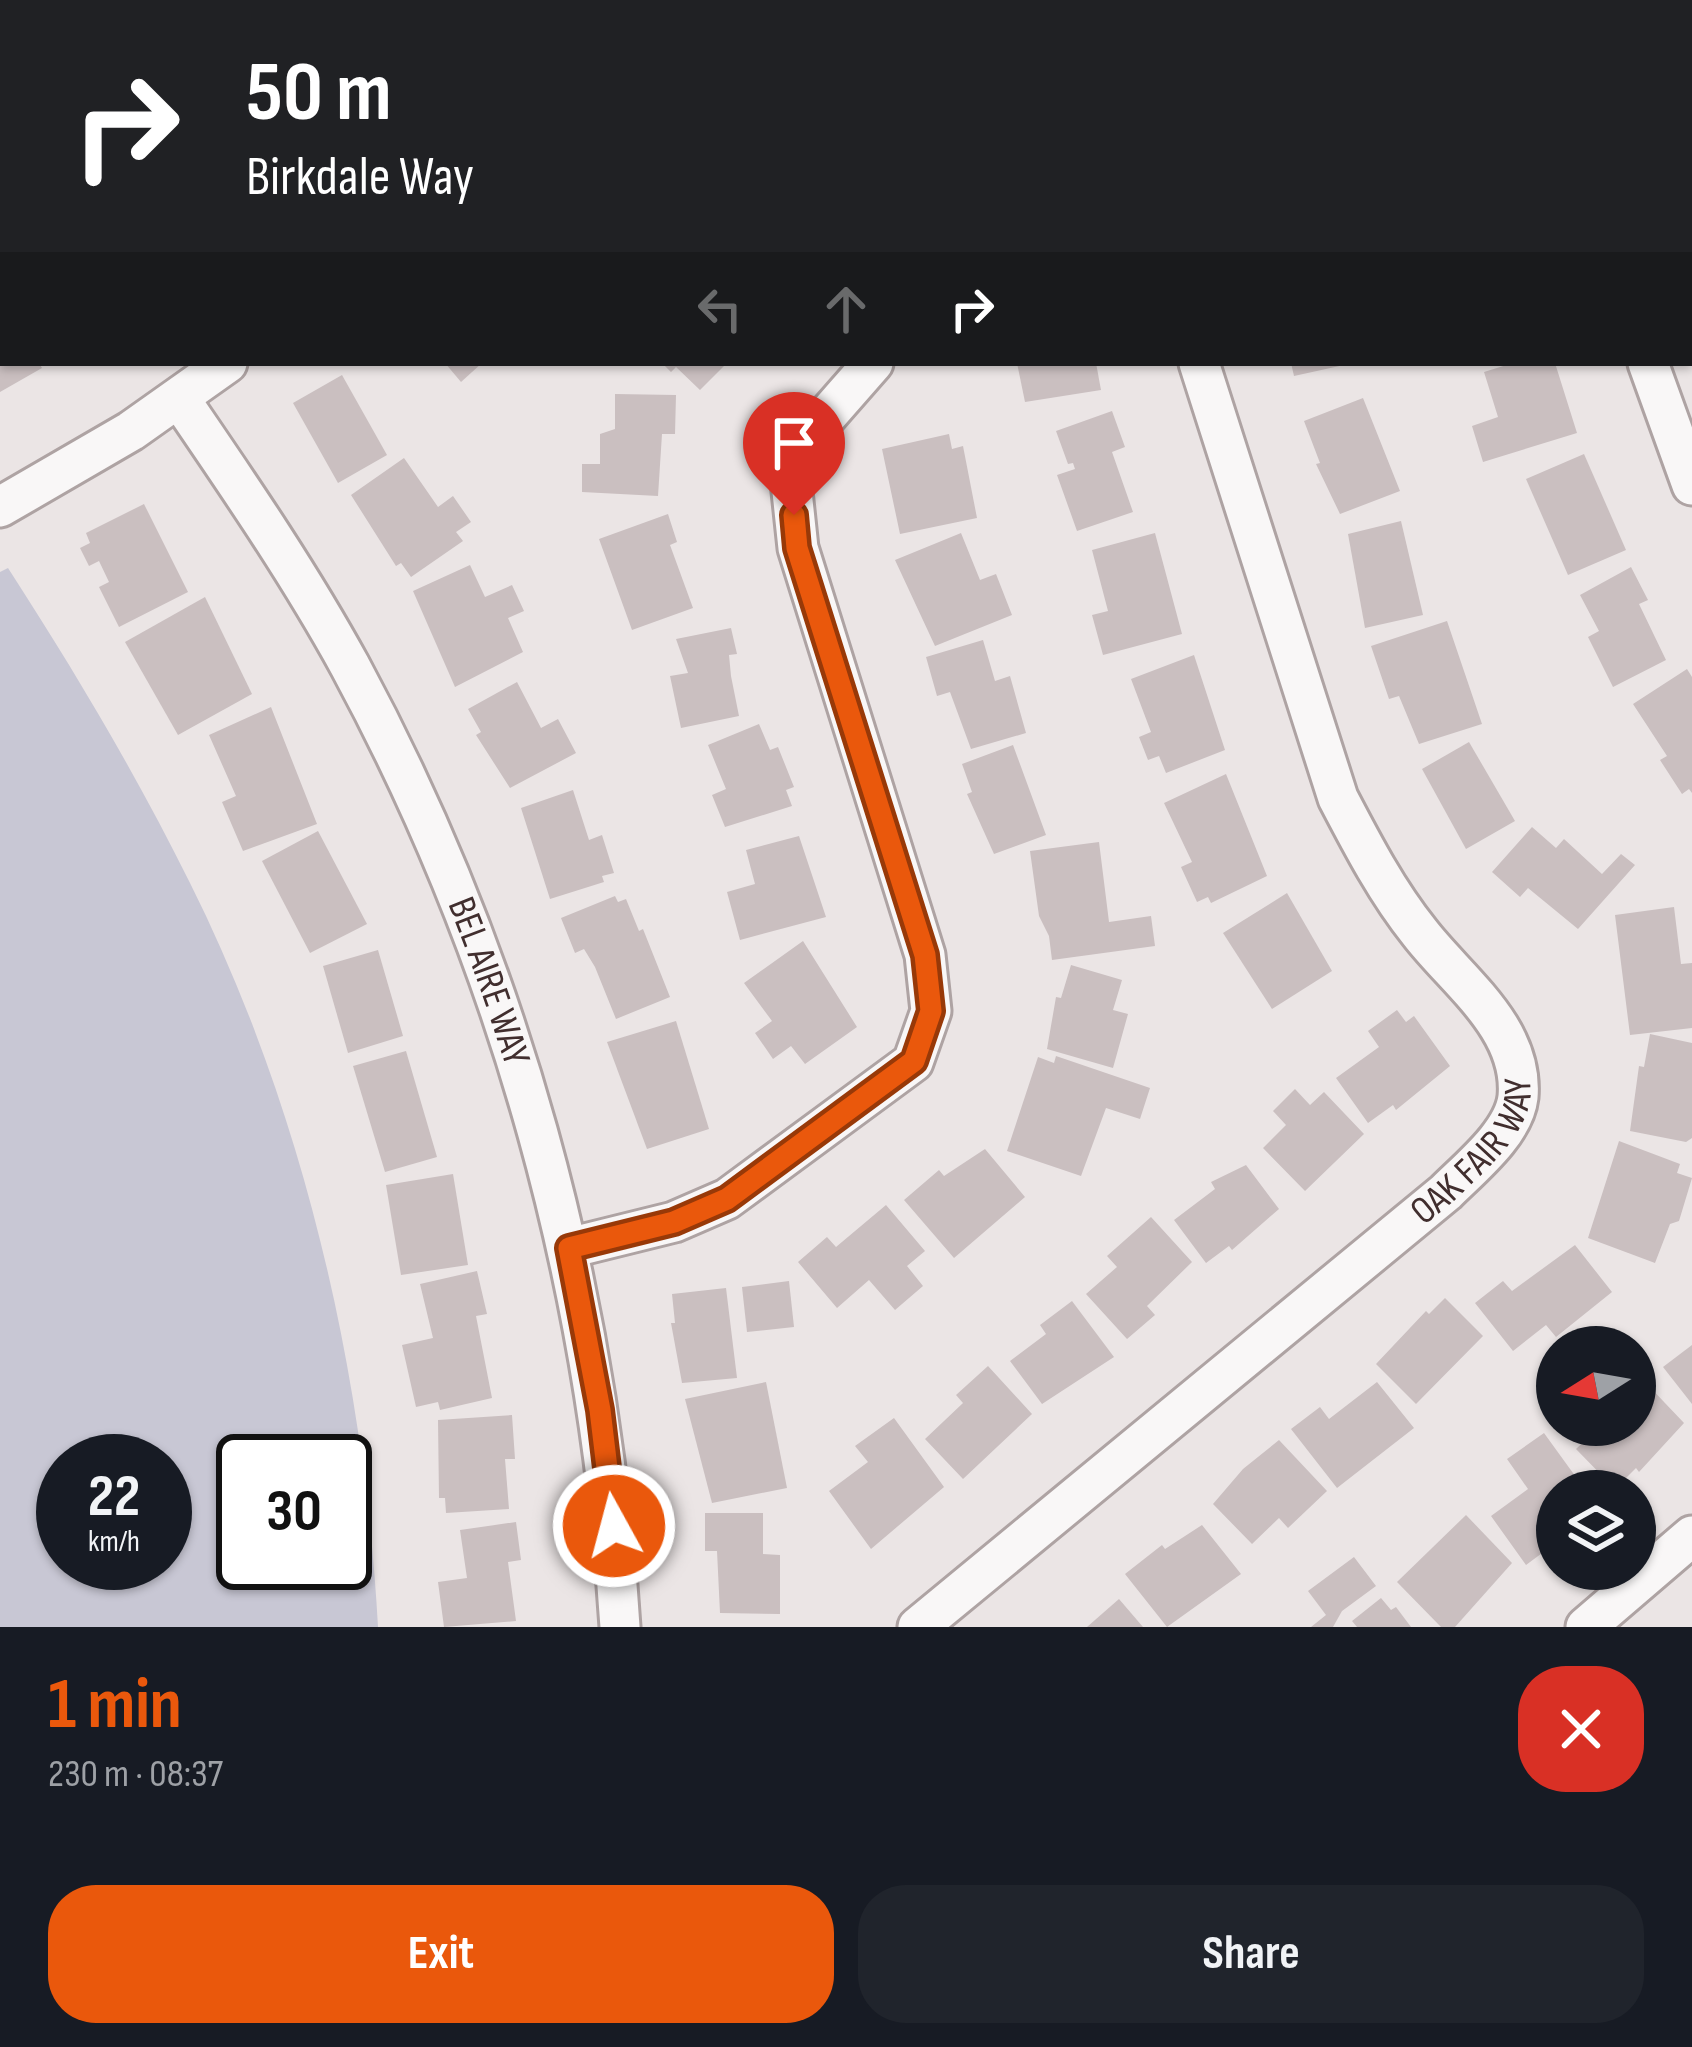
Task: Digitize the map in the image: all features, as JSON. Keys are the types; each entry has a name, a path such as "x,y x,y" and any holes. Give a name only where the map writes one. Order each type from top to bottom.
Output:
{"street":[{"path":"0,507 223,366"},
{"path":"569,1248 674,1222 727,1199 914,1061 931,1011 925,955 797,548 791,482 816,428 870,366"},
{"name":"OAK FAIR WAY","path":"918,1627 1445,1192 1490,1148 1518,1099 1512,1058 1497,1021 1418,932 1372,862 1338,798 1200,366"},
{"path":"1649,366 1692,485"},
{"name":"BEL AIRE WAY","path":"179,398 270,531 349,665 419,805 480,949 530,1096 569,1248 600,1410 620,1627"},
{"path":"1586,1627 1692,1536"}],"shaded area":[{"path":"8,568 148,802 230,970 296,1152 342,1341 359,1434 216,1434 216,1590 372,1590 372,1546 378,1627 0,1627 0,572"}],"building":[{"path":"0,366 41,366 42,368 0,392"},
{"path":"448,366 479,366 461,382"},
{"path":"665,366 724,366 700,390 676,367 671,372"},
{"path":"1018,366 1097,366 1101,390 1025,402"},
{"path":"1292,366 1339,366 1294,376"},
{"path":"1503,366 1556,366 1577,433 1483,462 1472,426 1498,417 1484,372"},
{"path":"342,375 387,455 338,483 293,403"},
{"path":"615,394 676,395 675,434 662,434 658,496 582,492 582,464 600,464 600,434 615,429"},
{"path":"1363,398 1400,491 1340,514 1316,464 1320,463 1304,421"},
{"path":"1112,411 1125,447 1112,452 1133,512 1077,531 1057,475 1075,469 1073,463 1068,464 1056,431"},
{"path":"949,434 952,449 963,446 977,518 900,534 882,449"},
{"path":"1584,454 1626,550 1568,575 1526,479"},
{"path":"404,458 438,507 453,496 471,522 456,532 463,541 411,577 401,563 396,566 351,495"},
{"path":"144,504 188,592 119,627 99,587 109,582 99,561 89,566 80,548 90,543 86,533"},
{"path":"668,514 677,542 670,545 693,608 632,630 599,539"},
{"path":"1401,521 1423,615 1365,628 1348,534"},
{"path":"961,533 980,580 996,574 1012,615 935,646 895,560"},
{"path":"1155,533 1182,634 1103,655 1092,615 1108,611 1092,550"},
{"path":"470,565 485,597 512,585 524,611 508,618 523,652 455,687 413,591"},
{"path":"1631,567 1648,600 1639,604 1666,660 1613,687 1588,637 1599,631 1580,595"},
{"path":"205,597 252,694 178,735 125,642"},
{"path":"1447,621 1482,724 1419,744 1399,696 1389,699 1371,646"},
{"path":"731,628 737,654 729,655 739,716 681,728 670,676 688,673 676,639"},
{"path":"983,640 995,681 1010,676 1026,733 971,749 950,692 937,696 926,657"},
{"path":"1194,655 1225,750 1166,773 1159,756 1148,760 1139,737 1151,732 1131,679"},
{"path":"1687,669 1692,677 1692,793 1689,789 1682,794 1660,760 1667,756 1633,704"},
{"path":"517,682 541,728 558,719 576,753 510,788 476,735 481,732 468,709"},
{"path":"271,707 317,824 243,851 222,802 236,796 209,735"},
{"path":"759,724 770,750 778,747 794,787 786,790 792,806 725,827 712,795 726,789 708,745"},
{"path":"1469,742 1515,821 1466,849 1422,769"},
{"path":"1013,745 1046,835 994,854 967,794 972,792 962,764"},
{"path":"1226,774 1267,876 1211,903 1208,897 1197,902 1181,867 1192,862 1164,803"},
{"path":"573,790 589,840 602,835 614,873 602,876 604,882 550,899 521,808"},
{"path":"1532,827 1556,848 1564,839 1602,874 1621,854 1635,865 1578,929 1528,888 1520,897 1492,872"},
{"path":"318,831 367,924 310,953 262,861"},
{"path":"799,836 826,917 740,940 727,892 755,884 746,850"},
{"path":"1099,842 1109,922 1151,916 1155,946 1052,960 1049,936 1039,916 1030,851"},
{"path":"1287,893 1332,971 1272,1009 1223,933"},
{"path":"615,896 618,902 626,899 639,931 643,929 670,997 616,1019 595,967 584,949 575,953 561,918"},
{"path":"1674,907 1681,964 1692,963 1692,1028 1630,1035 1615,915"},
{"path":"803,941 857,1027 805,1064 791,1046 773,1059 755,1033 772,1021 744,983"},
{"path":"378,950 403,1036 348,1053 323,966"},
{"path":"1071,965 1122,980 1113,1010 1128,1014 1113,1068 1047,1049 1056,997 1061,998"},
{"path":"1397,1010 1406,1022 1414,1016 1450,1066 1396,1110 1393,1105 1368,1123 1336,1078 1379,1047 1368,1031"},
{"path":"676,1021 709,1129 647,1149 607,1042"},
{"path":"1650,1034 1692,1043 1692,1138 1686,1142 1630,1131 1639,1066 1644,1067"},
{"path":"406,1051 437,1157 385,1172 353,1066"},
{"path":"1056,1056 1150,1088 1140,1119 1106,1108 1081,1176 1007,1151 1038,1057 1054,1063"},
{"path":"1295,1089 1310,1105 1324,1092 1364,1134 1305,1191 1263,1148 1286,1125 1273,1111"},
{"path":"1619,1141 1680,1164 1677,1173 1692,1178 1679,1221 1670,1224 1655,1263 1588,1238"},
{"path":"985,1149 1025,1197 954,1258 904,1200 939,1170 944,1176"},
{"path":"1246,1165 1279,1209 1232,1250 1229,1246 1206,1263 1174,1220 1215,1189 1211,1182"},
{"path":"453,1174 468,1265 401,1275 386,1185"},
{"path":"886,1205 925,1251 907,1266 923,1286 895,1310 869,1280 837,1308 798,1262 827,1237 836,1247"},
{"path":"1151,1217 1192,1262 1147,1306 1155,1315 1127,1339 1086,1294 1117,1267 1107,1256"},
{"path":"1575,1245 1612,1292 1570,1326 1536,1326 1536,1333 1513,1351 1475,1303 1503,1281 1512,1291"},
{"path":"477,1271 487,1314 476,1316 492,1398 440,1410 438,1402 416,1407 402,1345 433,1338 420,1284"},
{"path":"789,1281 794,1327 747,1332 742,1287"},
{"path":"726,1288 737,1378 682,1383 671,1323 675,1323 672,1294"},
{"path":"1445,1298 1483,1336 1416,1404 1376,1364 1426,1311 1429,1314"},
{"path":"1072,1301 1114,1357 1042,1404 1010,1361 1046,1334 1040,1325"},
{"path":"1692,1345 1692,1404 1663,1367"},
{"path":"988,1366 1032,1414 963,1479 925,1439 963,1403 956,1395"},
{"path":"766,1382 787,1488 712,1503 685,1399"},
{"path":"1377,1382 1414,1428 1337,1488 1291,1429 1320,1407 1329,1419"},
{"path":"1656,1394 1684,1423 1641,1470 1596,1470 1576,1449 1656,1446"},
{"path":"512,1415 515,1459 505,1459 509,1509 446,1513 445,1498 439,1498 438,1420"},
{"path":"894,1418 944,1487 871,1549 829,1491 868,1462 855,1446"},
{"path":"1536,1439 1536,1446 1553,1446 1571,1470 1536,1470 1536,1558 1526,1565 1491,1516 1528,1489 1507,1459"},
{"path":"1279,1440 1327,1491 1288,1528 1279,1518 1252,1544 1213,1504 1243,1469"},
{"path":"705,1513 763,1513 763,1554 780,1555 780,1614 720,1613 717,1551 705,1551"},
{"path":"1466,1515 1512,1563 1455,1627 1441,1627 1397,1582"},
{"path":"516,1522 521,1560 508,1562 516,1621 444,1627 438,1582 467,1578 460,1530"},
{"path":"1202,1525 1241,1574 1167,1627 1125,1574 1162,1545 1165,1549"},
{"path":"1354,1557 1376,1586 1342,1611 1333,1627 1311,1627 1326,1615 1308,1591"},
{"path":"1381,1598 1391,1610 1396,1607 1411,1627 1357,1627 1352,1621"},
{"path":"1119,1599 1143,1627 1087,1627"}],"route":[{"path":"614,1526 600,1410 569,1248 674,1222 727,1199 914,1061 931,1011 925,955 797,548 794,515"}]}
